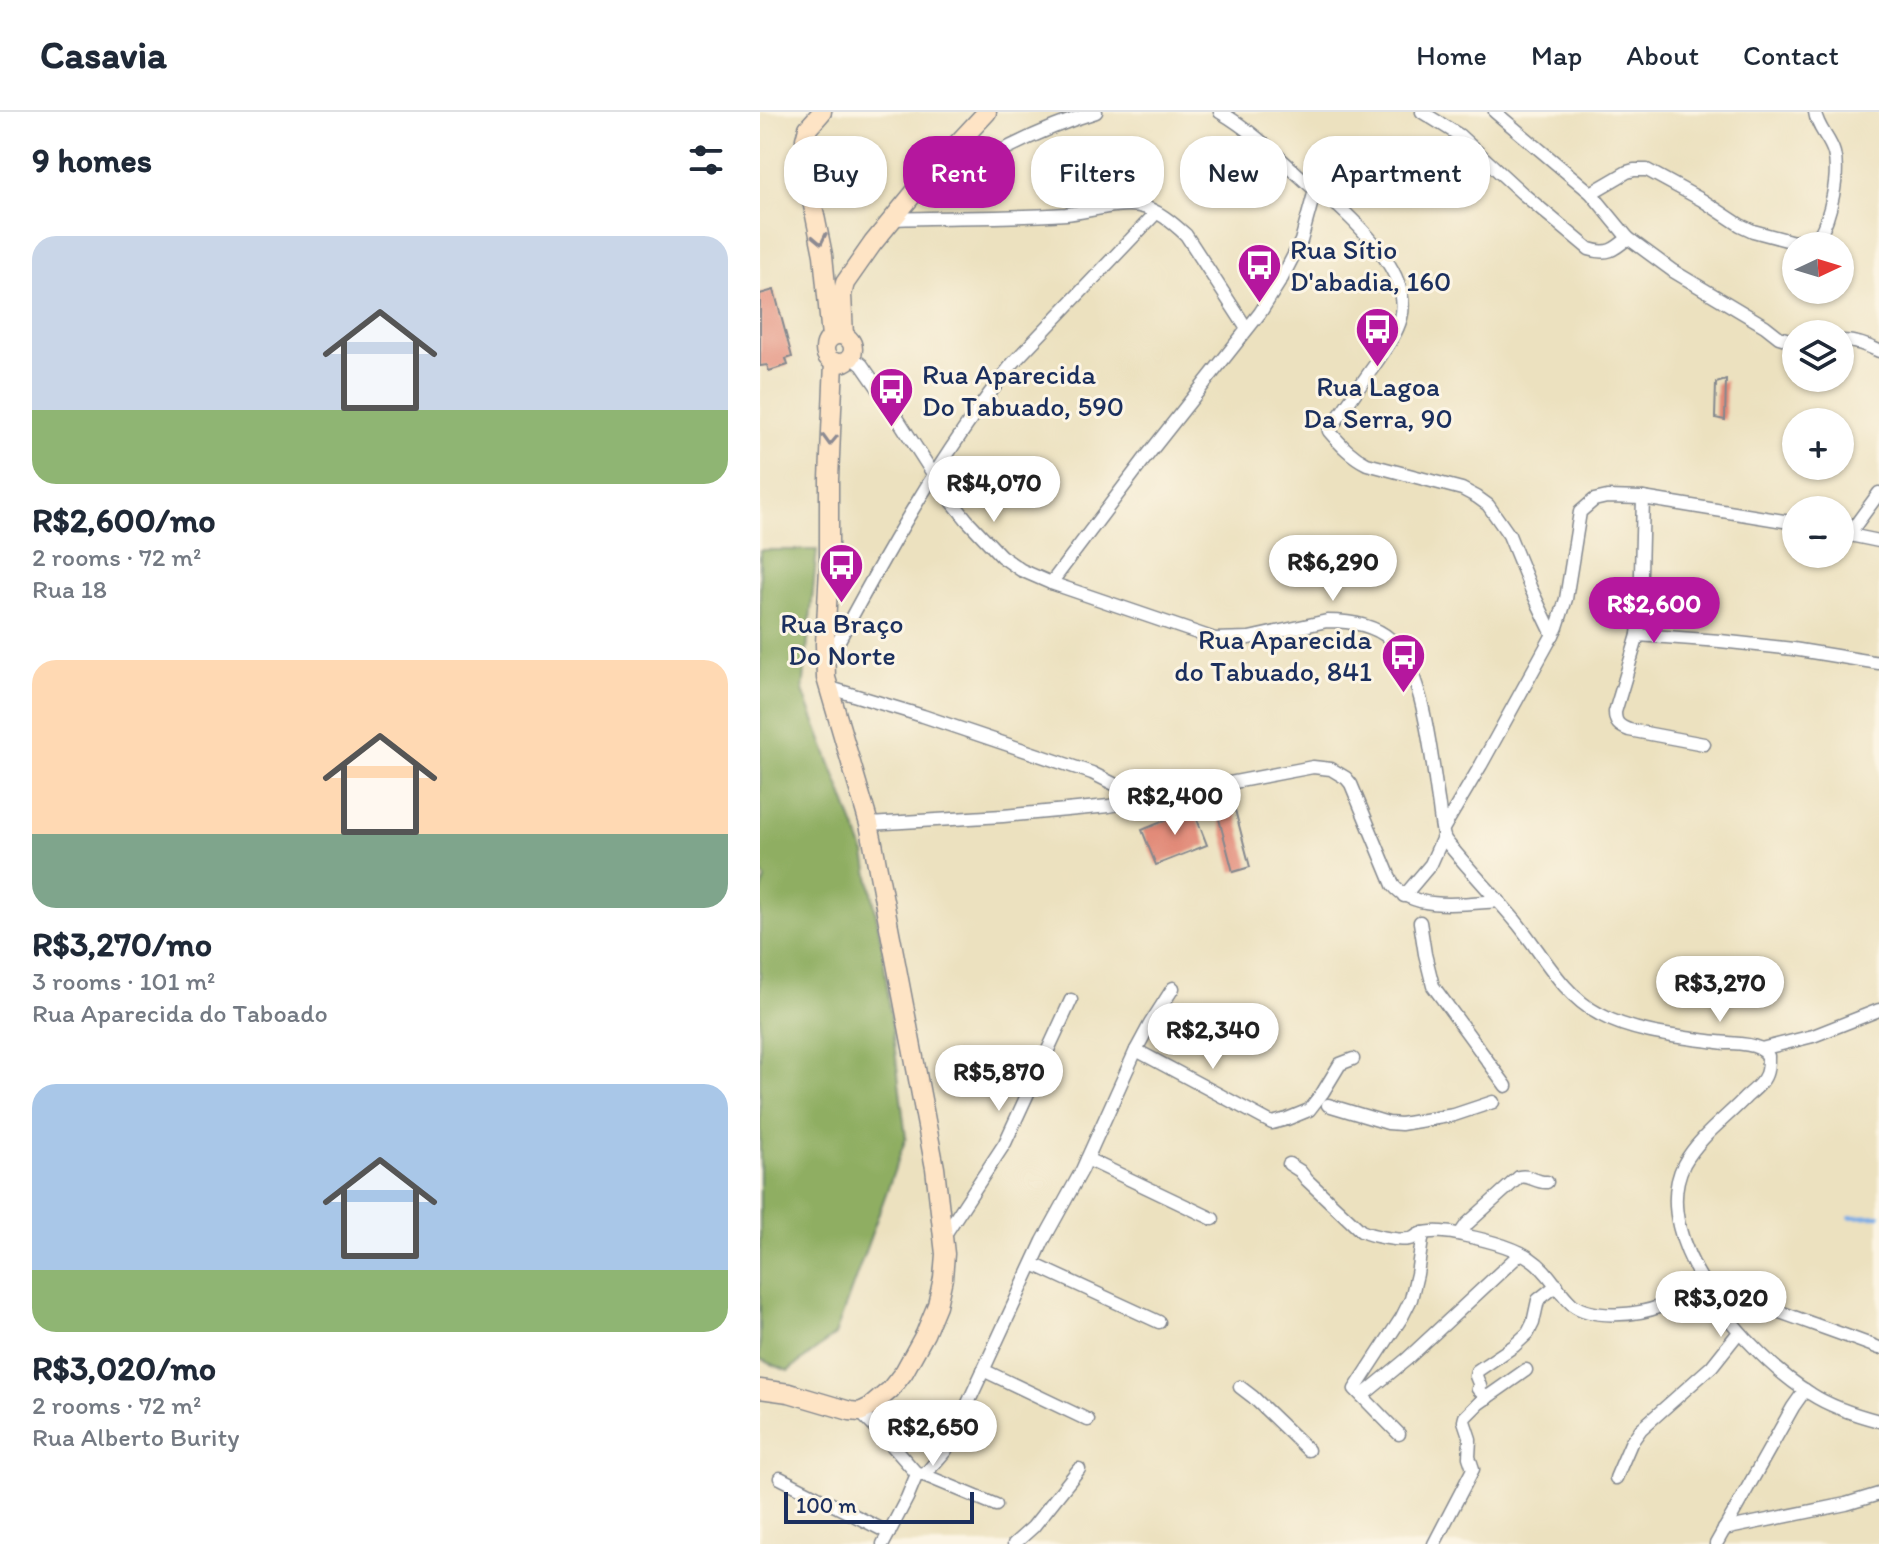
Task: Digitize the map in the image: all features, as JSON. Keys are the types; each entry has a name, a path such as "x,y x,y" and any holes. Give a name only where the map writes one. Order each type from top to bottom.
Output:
{"street":[{"path":"822,112 808,128 805,150 825,282 838,336"},
{"path":"965,136 987,112"},
{"path":"1051,126 1063,112"},
{"path":"1015,145 1051,126 1096,112"},
{"path":"1220,112 1240,123 1303,179"},
{"path":"1422,112 1459,135 1589,249 1602,253 1616,248 1628,238"},
{"path":"1495,112 1591,193 1628,238 1673,271 1782,338"},
{"path":"1591,193 1627,172 1647,170 1753,231 1794,242 1819,236 1829,212 1835,168 1833,150 1817,123 1815,112"},
{"path":"894,219 965,219 1068,213 1133,205 1145,207 1173,223 1186,235 1247,329"},
{"path":"838,336 845,283 903,207"},
{"path":"1051,583 1267,301 1301,241 1310,208"},
{"path":"1340,208 1389,262 1402,300 1402,317 1392,340 1329,431 1345,450 1367,464 1462,489 1488,505 1509,535 1553,635"},
{"path":"825,667 933,474 1013,363 1156,213"},
{"path":"825,282 835,286 845,283"},
{"path":"838,336 826,344 829,359 862,365 967,520 1001,556 1031,575 1215,639 1249,638 1327,621 1358,624 1383,634 1400,650 1419,694 1443,833 1572,995 1611,1020 1643,1029 1747,1045 1761,1049 1768,1056 1766,1076 1696,1146 1685,1163 1676,1196 1680,1228 1704,1284 1727,1318 1769,1363 1826,1402 1879,1421"},
{"path":"1854,342 1879,351"},
{"path":"760,1389 789,1393 850,1411 860,1412 870,1407 890,1390 904,1372 925,1334 941,1291 945,1254 930,1141 869,824 827,687 829,479 842,359"},
{"path":"1854,522 1879,493"},
{"path":"1404,896 1431,864 1443,833 1553,635 1563,609 1580,512 1594,500 1607,497 1643,498 1782,521"},
{"path":"1643,498 1638,635 1615,712 1617,723 1629,730 1704,744"},
{"path":"1854,536 1879,541"},
{"path":"1638,635 1793,649 1879,663"},
{"path":"827,687 1078,768 1118,784 1146,800"},
{"path":"869,824 1109,806 1313,767 1331,769 1351,784 1395,888 1404,896 1422,902 1499,901"},
{"path":"1420,922 1433,986 1506,1086"},
{"path":"780,1478 886,1538 920,1474 946,1450 1052,1224 1087,1159 1136,1050 1173,988"},
{"path":"944,1236 1005,1143 1071,1000"},
{"path":"1761,1049 1813,1036 1879,1010"},
{"path":"1136,1050 1272,1123 1309,1110 1340,1064 1353,1059"},
{"path":"1328,1105 1401,1124 1454,1115 1493,1102"},
{"path":"1087,1159 1213,1219"},
{"path":"1289,1164 1361,1231 1402,1239 1423,1233 1460,1234 1521,1253 1538,1263 1573,1305 1582,1309 1602,1314 1622,1314 1652,1309 1704,1284 1879,1348"},
{"path":"1460,1234 1519,1177 1526,1175 1539,1182 1547,1182"},
{"path":"1399,1434 1355,1389 1411,1299 1423,1233"},
{"path":"1362,1396 1407,1359 1521,1253"},
{"path":"1033,1264 1159,1322"},
{"path":"1487,1398 1478,1389 1477,1371 1528,1333 1538,1300 1557,1285"},
{"path":"1616,1478 1631,1443 1641,1429 1712,1366 1739,1332"},
{"path":"983,1370 1088,1420"},
{"path":"1434,1544 1473,1469 1464,1419 1526,1370"},
{"path":"1240,1387 1308,1450"},
{"path":"1716,1544 1805,1390"},
{"path":"860,1412 920,1474 996,1505"},
{"path":"1014,1544 1033,1527 1079,1469"},
{"path":"1724,1529 1846,1504 1879,1494"}],"green space":[{"path":"760,550 817,550 803,691 865,854 882,946 906,1138 835,1335 788,1371 760,1359 760,898 765,879 760,870"}],"building":[{"path":"774,290 792,357 786,359 788,365 769,371 767,365 760,366 760,294"},
{"path":"1726,380 1725,420 1715,418 1716,383"},
{"path":"1193,809 1207,845 1156,865 1142,830"},
{"path":"1235,810 1250,867 1233,872 1218,815"}],"waterway":[{"path":"1850,1217 1879,1216"}],"place":[{"name":"Rua Sítio D'abadia, 160","path":"1259,304"},
{"name":"Rua Lagoa Da Serra, 90","path":"1378,368"},
{"name":"Rua Aparecida Do Tabuado, 590","path":"891,429"},
{"name":"Rua Braço Do Norte","path":"842,605"},
{"name":"Rua Aparecida do Tabuado, 841","path":"1403,694"}]}
